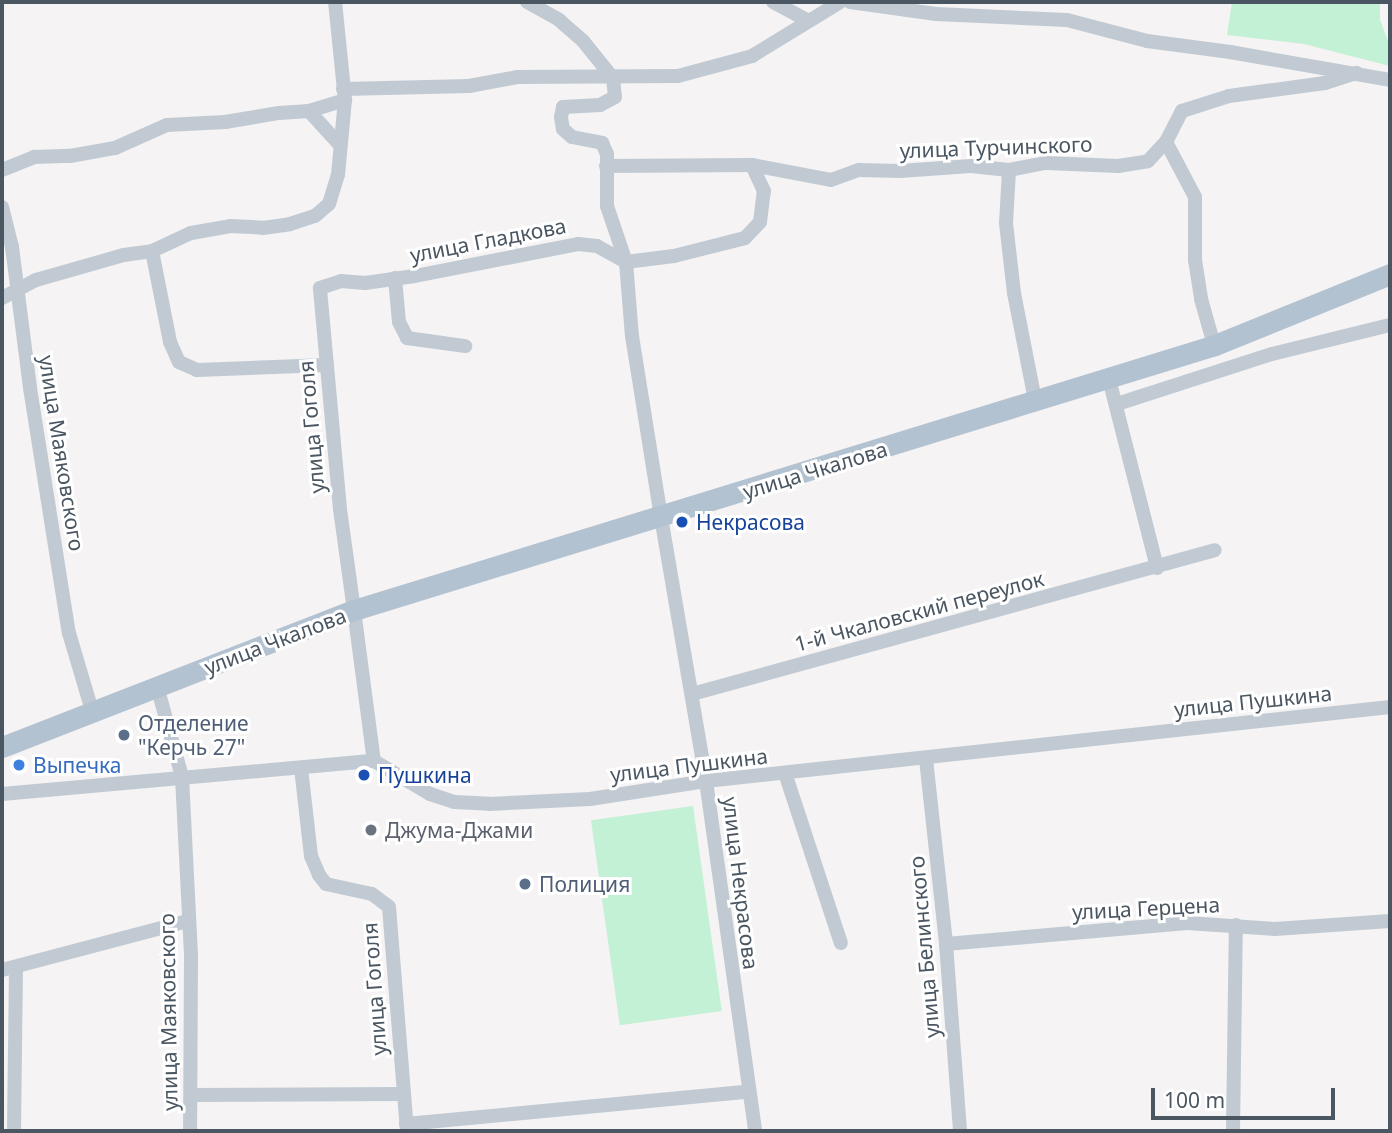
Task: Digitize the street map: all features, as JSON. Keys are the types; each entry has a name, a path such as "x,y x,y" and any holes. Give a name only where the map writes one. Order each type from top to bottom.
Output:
{"main road":[{"name":"улица Чкалова","path":"1213,342 1390,266"},
{"name":"улица Чкалова","path":"2,747 156,682 354,607 1213,342 1390,274"},
{"name":"улица Чкалова","path":"2,739 91,708"}],"street":[{"path":"527,2 559,20 583,41 613,78"},
{"path":"773,2 808,21"},
{"path":"2,170 34,157 70,156 115,148 167,125 225,122 309,111 344,94 456,87 518,77 678,76 721,67 752,56 841,2"},
{"name":"улица Турчинского","path":"850,2 936,14 1067,20 1147,41 1390,80"},
{"path":"2,298 63,272 152,251 191,233 230,226 263,228 290,224 315,216 330,204 338,175 338,143 344,94 338,5"},
{"name":"улица Турчинского","path":"606,166 752,165 831,180 859,170 900,171 971,166 1009,170 1046,163 1118,166 1148,161 1166,142 1182,111 1229,96 1325,83 1356,74"},
{"name":"улица Некрасова","path":"613,78 615,97 600,105 563,107 561,117 563,129 572,137 602,143 607,154 607,206 626,262 632,336 706,781 747,1092 755,1131"},
{"path":"309,111 338,143"},
{"path":"1166,142 1195,197 1195,260 1201,299 1213,342"},
{"path":"626,262 674,256 745,238 760,222 764,191 752,165"},
{"path":"1009,170 1006,223 1014,292 1035,399"},
{"name":"улица Маяковского","path":"2,207 12,247 16,290 69,633 91,708"},
{"name":"улица Гладкова","path":"320,288 341,281 365,283 578,244 597,246 626,262"},
{"path":"152,251 170,342 179,362 197,370 327,365"},
{"path":"395,278 399,322 407,338 465,346"},
{"name":"улица Гоголя","path":"320,288 340,509 374,761"},
{"path":"1117,404 1272,354 1390,326"},
{"path":"1108,375 1157,568"},
{"name":"1-й Чкаловский переулок","path":"692,694 1215,550"},
{"name":"улица Маяковского","path":"156,682 182,777 192,1096 190,1131"},
{"name":"улица Пушкина","path":"374,761 430,794 455,802 489,804 590,799 706,781 1390,707"},
{"name":"улица Белинского","path":"926,759 946,944 960,1131"},
{"path":"2,794 374,761"},
{"name":"улица Гоголя","path":"301,768 311,856 319,875 326,884 373,894 389,907 406,1128"},
{"path":"785,773 841,943"},
{"path":"14,1131 9,968 188,921"},
{"name":"улица Герцена","path":"946,944 1187,923 1275,929 1390,921"},
{"path":"1233,1131 1237,925"},
{"path":"406,1128 747,1092"},
{"path":"192,1096 403,1094"}],"green space":[{"path":"1232,2 1380,2 1380,20 1390,46 1390,66 1304,44 1227,35"},
{"path":"693,806 722,1011 620,1025 591,820"}],"place":[{"name":"Некрасова","path":"682,522"},
{"name":"Отделение \"Керчь 27\"","path":"124,735"},
{"name":"Выпечка","path":"19,765"},
{"name":"Пушкина","path":"364,775"},
{"name":"Джума-Джами","path":"371,830"},
{"name":"Полиция","path":"525,884"}]}
